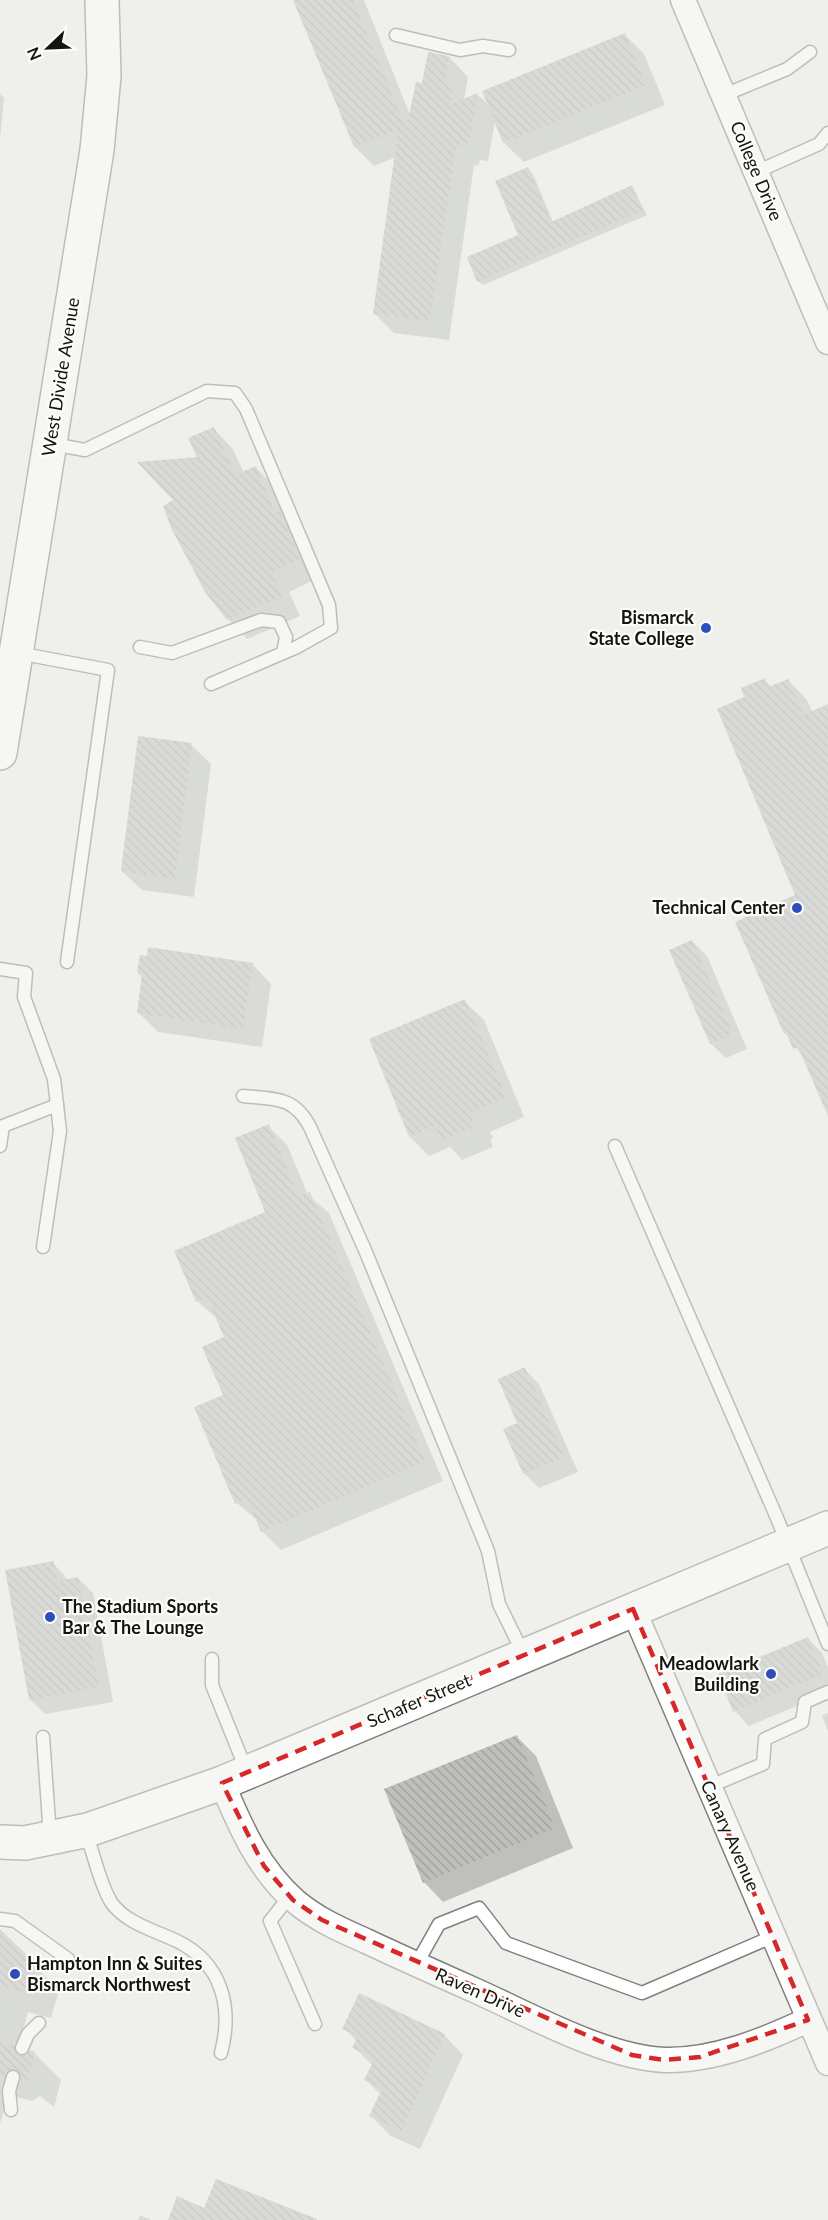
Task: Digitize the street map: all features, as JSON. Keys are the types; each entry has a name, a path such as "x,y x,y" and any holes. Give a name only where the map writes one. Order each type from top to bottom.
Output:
{"street":[{"name":"West Divide Avenue","path":"0,753 10,670 51,443 97,150 104,76 102,0"},
{"name":"College Drive","path":"683,0 828,342"},
{"name":"Schafer Street","path":"0,1842 25,1843 85,1831 234,1778 828,1528"},
{"name":"Canary Avenue","path":"633,1609 828,2063"},
{"name":"Raven Drive","path":"234,1778 252,1848 290,1896 322,1920 416,1965 589,2041 632,2055 664,2060 700,2057 775,2035 808,2020"}],"lane":[{"path":"396,35 460,50 483,46 509,50"},
{"path":"724,95 786,69 810,52"},
{"path":"756,171 819,144 828,132"},
{"path":"51,443 85,450 207,391 235,393 246,409 329,605 331,628 284,653 211,684"},
{"path":"140,647 172,653 261,620 279,622 286,637 284,653"},
{"path":"10,670 108,670 67,962"},
{"path":"0,969 26,974 24,997 54,1079 60,1131 43,1247"},
{"path":"243,1096 286,1101 303,1114 310,1127 364,1250 483,1540 490,1559 499,1604 524,1656"},
{"path":"0,1146 3,1126 57,1105"},
{"path":"615,1146 788,1545 828,1644"},
{"path":"212,1659 212,1685 234,1778"},
{"path":"708,1787 763,1764 765,1739 802,1722 805,1702 828,1692"},
{"path":"44,1737 50,1838"},
{"path":"85,1831 112,1903 152,1932 177,1941 197,1953 210,1966 220,1984 225,2004 225,2038 221,2053"},
{"path":"290,1896 270,1921 315,2024"},
{"path":"416,1965 440,1924 479,1908 506,1943 642,1993 774,1936"},
{"path":"0,1919 15,1921 68,1959"},
{"path":"22,2048 28,2034 39,2023"},
{"path":"11,2110 9,2091 13,2077"}],"highlighted area":[{"path":"633,1609 808,2020 700,2057 664,2060 632,2055 322,1920 293,1900 264,1866 222,1783"}],"building":[{"path":"293,0 353,0 406,129 416,82 422,83 428,52 449,56 445,85 453,86 451,104 478,93 469,143 461,142 459,147 456,147 430,321 373,314 398,130 354,147"},
{"path":"625,33 646,85 503,143 482,91"},
{"path":"528,167 551,222 632,185 643,210 477,282 467,257 518,235 495,181"},
{"path":"214,427 235,475 256,466 275,513 280,511 299,559 271,572 282,596 227,620 205,592 172,530 163,506 173,500 137,462 197,457 188,438"},
{"name":"Technical Center","path":"765,678 768,687 788,679 803,715 828,704 828,1116 798,1047 793,1049 786,1033 784,1034 735,922 795,895 717,709 744,697 741,688"},
{"path":"138,736 192,743 175,879 121,871"},
{"path":"692,940 733,1034 710,1044 669,950"},
{"path":"148,947 253,963 243,1029 137,1013 142,974 137,973 140,955 147,956"},
{"path":"465,999 506,1097 472,1112 475,1127 441,1141 435,1126 409,1137 369,1039"},
{"path":"269,1124 298,1197 310,1192 425,1461 261,1532 247,1499 235,1504 194,1407 223,1395 202,1347 224,1337 207,1298 196,1302 174,1251 265,1212 235,1138"},
{"path":"525,1367 564,1457 523,1474 503,1429 517,1423 498,1379"},
{"name":"The Stadium Sports Bar & The Lounge","path":"54,1561 57,1581 78,1577 99,1687 29,1700 5,1570"},
{"name":"Meadowlark Building","path":"808,1637 823,1674 733,1712 718,1674"},
{"path":"517,1735 555,1828 423,1883 384,1789"},
{"name":"Hampton Inn & Suites Bismarck Northwest","path":"0,1929 33,1961 24,1992 0,1986"},
{"path":"359,1993 445,2034 401,2131 369,2116 382,2089 364,2080 375,2058 352,2048 358,2036 342,2029"},
{"name":"Hampton Inn & Suites Bismarck Northwest","path":"0,2042 14,2046 19,2056 26,2055 30,2050 35,2052 27,2081 21,2080 19,2072 15,2069 8,2071 5,2075 0,2074"},
{"path":"216,2179 317,2219 168,2220 177,2196 204,2208"}],"place":[{"name":"Bismarck State College","path":"706,628"},
{"name":"Technical Center","path":"797,908"},
{"name":"The Stadium Sports Bar & The Lounge","path":"50,1617"},
{"name":"Meadowlark Building","path":"771,1674"},
{"name":"Hampton Inn & Suites Bismarck Northwest","path":"15,1974"}]}
